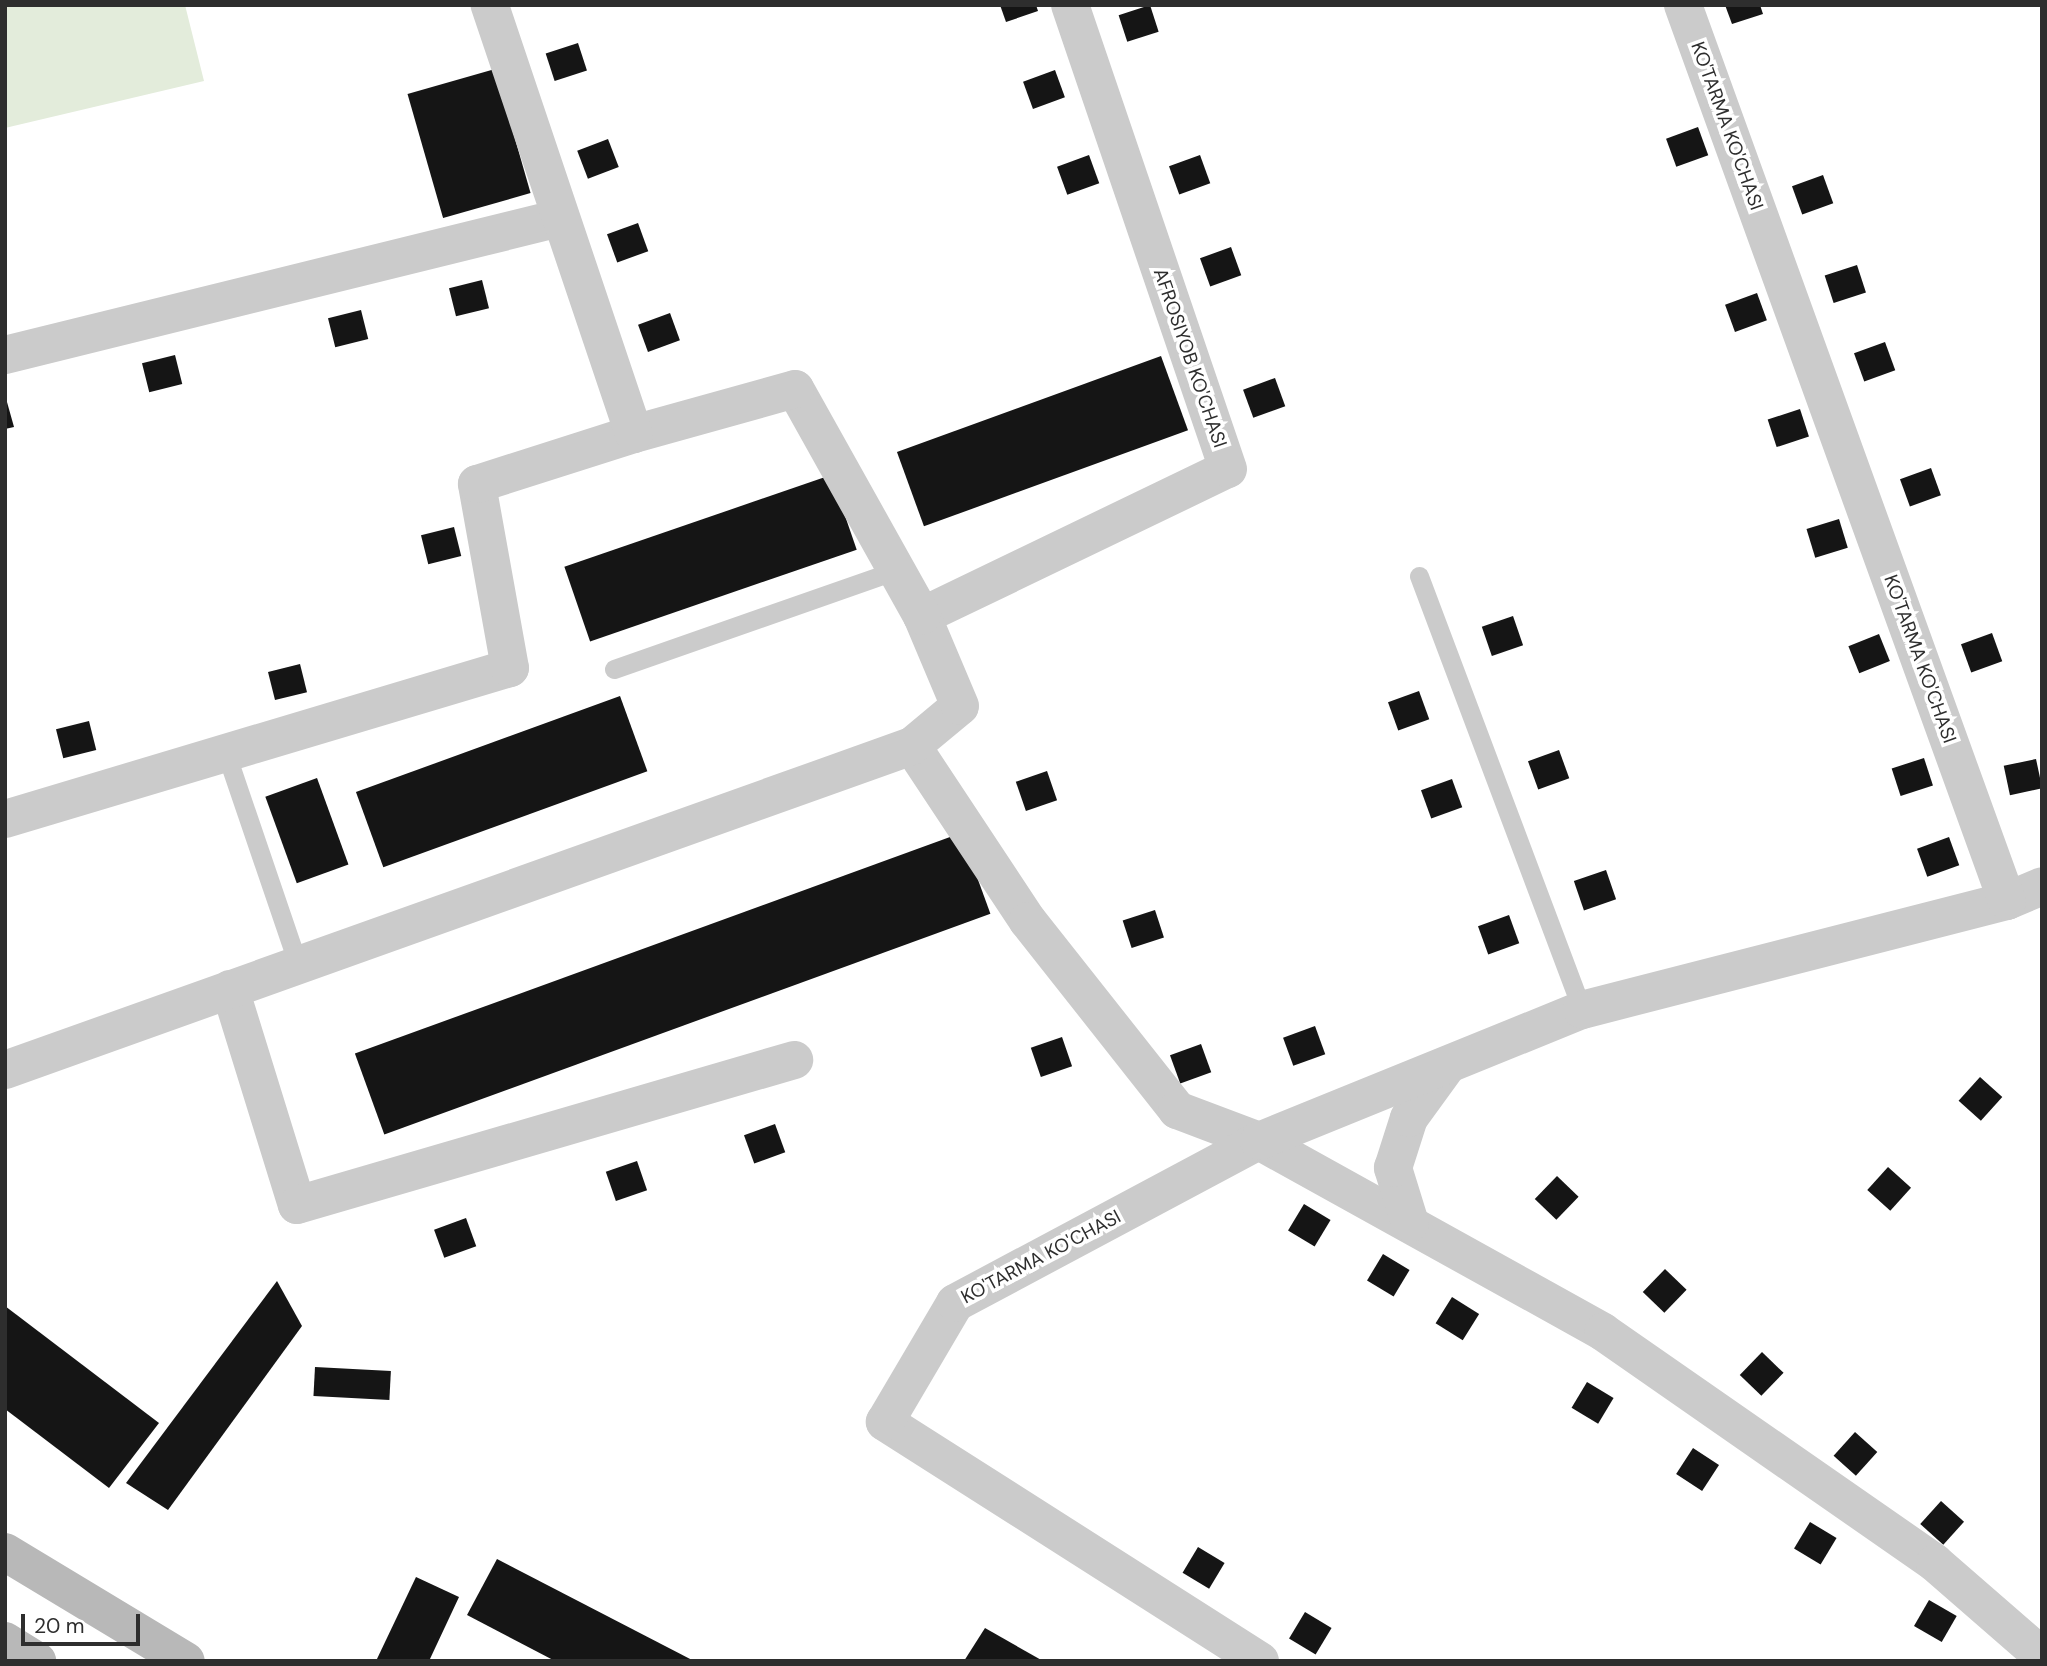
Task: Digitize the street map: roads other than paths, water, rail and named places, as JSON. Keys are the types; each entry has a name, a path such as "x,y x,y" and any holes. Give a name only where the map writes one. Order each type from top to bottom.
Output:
{"main road":[{"path":"5,1552 186,1661"},
{"path":"5,1641 37,1661"}],"street":[{"path":"490,5 634,434"},
{"name":"AFROSIYOB KO'CHASI","path":"922,616 1228,469 1070,5"},
{"name":"KO'TARMA KO'CHASI","path":"1259,1661 885,1422 954,1303 1259,1141 1583,1010 2007,901 1683,5"},
{"path":"5,355 560,218"},
{"path":"5,819 510,668 477,484 634,434 795,389 922,616 960,706 912,746 5,1070"},
{"path":"912,746 1028,921 1177,1111 1259,1141 1603,1332 1935,1563 2042,1656"},
{"path":"2007,901 2042,886"},
{"path":"230,989 298,1205 794,1060"},
{"path":"1410,1223 1394,1168 1409,1118 1446,1067"}],"lane":[{"path":"614,669 897,570"},
{"path":"1419,576 1583,1010"},
{"path":"226,753 298,965"}]}
